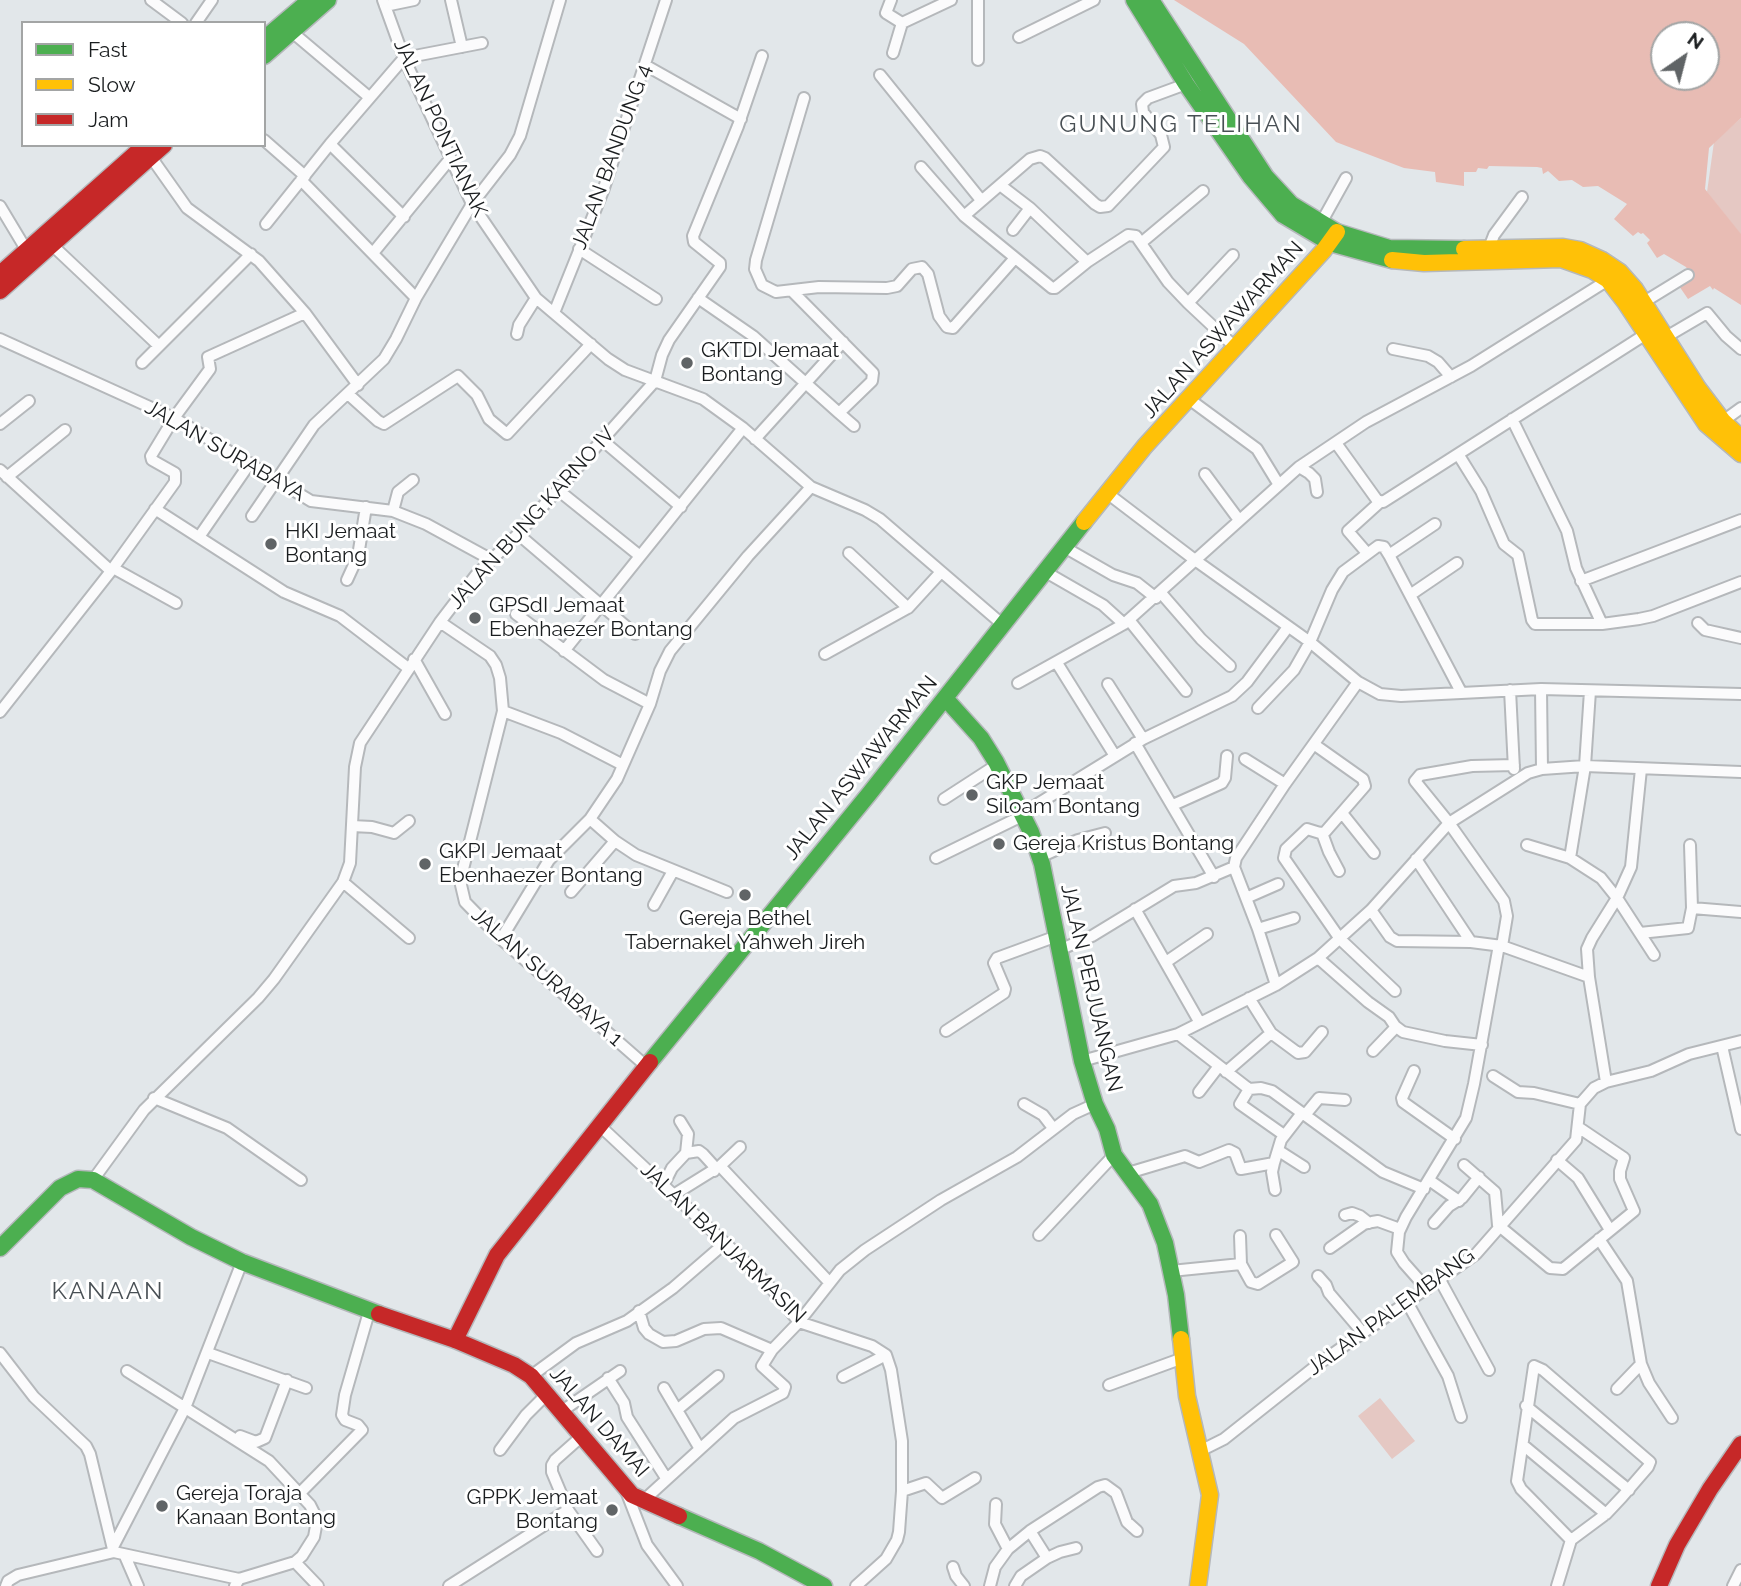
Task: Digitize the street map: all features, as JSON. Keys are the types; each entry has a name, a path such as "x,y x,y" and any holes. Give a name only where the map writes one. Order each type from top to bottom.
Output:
{"street":[{"path":"151,0 179,21"},
{"path":"197,21 212,0"},
{"path":"266,36 310,0"},
{"path":"266,55 328,0"},
{"path":"384,3 414,0"},
{"path":"451,0 461,47"},
{"path":"253,516 314,425 358,385 389,351 416,298 472,204 510,155 520,136 560,0"},
{"name":"JALAN BANDUNG 4","path":"554,313 603,191 666,0"},
{"path":"891,0 886,12 896,20"},
{"path":"896,20 951,0"},
{"path":"978,0 978,60"},
{"path":"1019,37 1094,0"},
{"path":"1134,0 1186,84 1250,176 1277,209 1302,228 1396,261 1424,263 1560,259 1592,270 1608,280 1666,337 1698,388 1723,421 1741,438"},
{"path":"1151,0 1266,177 1291,204 1321,223 1333,238 1389,248 1421,250 1538,246 1580,250 1602,260 1620,272 1706,424 1741,454"},
{"name":"JALAN PONTIANAK","path":"384,3 404,58 472,204 536,298 608,359 625,370 703,399 743,428 811,487 857,506 880,519 1002,624"},
{"path":"892,53 896,20"},
{"path":"292,32 369,97"},
{"path":"266,224 404,58 482,43"},
{"path":"656,381 665,347 721,265 694,242 693,236 741,118 762,56"},
{"path":"645,65 741,118"},
{"path":"880,75 981,200"},
{"path":"967,214 1030,159 1040,156 1100,207 1108,206 1164,147 1165,141 1143,112 1142,104 1148,98 1186,84"},
{"path":"804,99 756,260 755,269 762,285 776,292 819,287 892,287 917,266 926,270 939,316 947,327 953,328 1015,258"},
{"path":"266,142 416,298"},
{"path":"330,144 404,217"},
{"path":"0,291 52,245 148,151"},
{"path":"0,274 148,151"},
{"path":"148,151 187,208 207,225 251,254 305,313 358,385"},
{"path":"373,253 450,159"},
{"path":"921,167 967,214 1052,288 1128,235 1136,236 1168,282 1236,348"},
{"path":"1321,223 1346,178"},
{"path":"1000,184 1030,208 1087,262"},
{"path":"1142,243 1203,191"},
{"path":"1489,248 1494,235 1522,197"},
{"path":"0,206 27,251"},
{"path":"1013,230 1030,208"},
{"name":"JALAN ASWAWARMAN","path":"455,1340 497,1255 646,1066 869,794 1145,446 1333,238"},
{"path":"52,245 159,346"},
{"path":"579,249 656,299"},
{"path":"142,363 251,254"},
{"path":"1188,303 1233,255"},
{"path":"1367,553 1348,531 1380,502 1512,419 1645,318 1689,275"},
{"path":"1018,683 1126,622 1299,467 1402,401 1451,377 1608,280"},
{"path":"792,291 873,373 873,377 839,413"},
{"path":"517,334 519,325 536,298"},
{"path":"698,298 753,336 854,426"},
{"path":"0,712 112,569 176,477 174,473 152,460 152,456 174,418 210,369 207,360 209,356 305,313"},
{"path":"1666,337 1707,313 1741,349"},
{"name":"JALAN SURABAYA","path":"0,339 174,418 311,501 393,511 426,524 492,561"},
{"path":"755,439 843,342"},
{"path":"348,394 384,424 458,376 477,396 489,419 507,434 590,344"},
{"path":"1393,349 1428,356 1438,362 1451,377"},
{"name":"JALAN BUNG KARNO IV","path":"93,1180 135,1120 154,1098 274,979 343,882 350,863 355,767 360,743 440,622 476,575 518,534 656,381"},
{"path":"1189,398 1257,449 1279,485"},
{"path":"0,424 29,401"},
{"path":"1723,421 1741,408"},
{"path":"1512,419 1567,531 1581,581 1602,624"},
{"path":"564,650 743,428"},
{"path":"65,430 4,474 112,569 176,603"},
{"path":"602,440 681,507"},
{"path":"1336,443 1380,502"},
{"path":"1458,454 1481,491 1504,544 1515,552 1533,623 1602,624 1653,616 1741,582"},
{"path":"198,537 250,463"},
{"path":"1299,467 1315,479 1317,492"},
{"path":"1205,474 1239,520"},
{"path":"393,511 398,492 413,480"},
{"path":"501,939 549,860 590,819 623,765 650,704 660,671 678,640 748,556 811,487"},
{"path":"558,490 640,556"},
{"path":"1107,493 1195,561 1310,642 1359,682 1380,694 1390,696 1541,689 1741,694"},
{"path":"347,580 358,556 366,507"},
{"path":"155,509 284,592 340,616 411,664 445,714"},
{"path":"1581,581 1741,520"},
{"path":"1258,708 1290,676 1310,642 1343,572 1367,553 1385,550 1436,524"},
{"path":"518,534 635,634"},
{"path":"1064,547 1113,575 1137,583 1158,595 1230,666"},
{"path":"1385,550 1461,692"},
{"path":"849,553 908,608"},
{"path":"1410,595 1457,563"},
{"path":"1044,571 1103,605 1126,622 1186,691"},
{"path":"825,654 908,608 941,572"},
{"path":"516,614 604,680 650,704"},
{"name":"JALAN SURABAYA 1","path":"440,622 485,651 494,660 500,678 503,712 461,885 465,902 501,939 646,1066"},
{"path":"1698,623 1704,630 1741,638"},
{"path":"936,858 1023,814 1139,741 1232,696 1288,626"},
{"path":"1057,663 1115,755"},
{"path":"1276,985 1234,867 1242,846 1359,682"},
{"path":"1108,684 1214,877"},
{"path":"1541,689 1542,769"},
{"path":"1510,690 1513,783"},
{"path":"1570,858 1585,766 1590,691"},
{"name":"JALAN PERJUANGAN","path":"945,698 981,738 998,764 1023,814 1040,857 1082,1061 1095,1104 1107,1129 1114,1155 1156,1215 1165,1242 1187,1396 1210,1495 1198,1586"},
{"path":"503,712 561,733 623,765"},
{"path":"1315,745 1365,782 1364,788 1322,834"},
{"path":"1173,805 1222,783 1227,755"},
{"path":"1245,759 1285,784"},
{"path":"944,799 998,764"},
{"path":"1489,1370 1433,1285 1397,1252 1400,1229 1433,1185 1466,1118 1504,947 1507,916 1504,901 1449,823 1416,784 1418,776 1479,765 1514,765"},
{"path":"1082,1061 1178,1034 1276,985 1318,958 1371,909 1449,823 1528,773 1542,769 1585,766 1741,772"},
{"path":"1606,1082 1587,957 1589,943 1617,898 1634,854 1641,769"},
{"path":"1342,813 1374,852"},
{"path":"590,819 636,855 727,892"},
{"path":"352,826 372,827 394,833 409,821"},
{"path":"1322,834 1307,829 1286,849 1284,858 1340,939 1395,990"},
{"path":"1040,857 1078,840 1105,833"},
{"path":"1322,834 1339,871"},
{"path":"571,892 615,841"},
{"path":"1527,845 1570,858 1601,878 1654,955"},
{"path":"1640,933 1686,929 1689,926 1692,908 1690,845"},
{"path":"1416,859 1471,942"},
{"path":"946,1031 1004,993 1005,989 994,963 997,958 1092,936 1174,886 1196,883 1234,867"},
{"path":"654,905 673,870"},
{"path":"343,882 409,938"},
{"path":"1246,898 1278,884"},
{"path":"1692,908 1741,912"},
{"path":"1135,909 1200,1023"},
{"path":"1371,909 1390,937 1397,941 1471,942 1504,947 1589,977"},
{"path":"1258,929 1294,918"},
{"path":"1166,962 1207,934"},
{"path":"1318,958 1389,1017 1396,1027 1411,1034 1482,1045"},
{"path":"1249,998 1271,1033 1300,1054 1305,1052 1322,1032"},
{"path":"1373,1051 1396,1027"},
{"path":"1199,1092 1222,1069 1271,1033"},
{"path":"1178,1034 1249,1089 1269,1090 1383,1172 1433,1185 1459,1201"},
{"path":"1493,1076 1518,1092 1580,1104 1594,1088 1606,1082 1651,1071 1681,1056 1741,1041"},
{"path":"1723,1046 1741,1129"},
{"path":"1414,1071 1402,1098 1403,1102 1455,1139"},
{"path":"1249,1089 1240,1104 1283,1135"},
{"path":"154,1098 227,1128 301,1180"},
{"path":"1275,1191 1272,1172 1283,1135 1319,1098 1345,1100"},
{"path":"1024,1104 1043,1115 1053,1128"},
{"path":"644,1500 741,1413 783,1393 785,1387 762,1368 762,1365 840,1270 865,1250 941,1200 1017,1157 1073,1114 1095,1104"},
{"name":"JALAN PALEMBANG","path":"1200,1451 1224,1439 1321,1362 1476,1254 1498,1225 1576,1140 1580,1104"},
{"path":"664,1184 672,1168 686,1153 688,1134 680,1121"},
{"name":"JALAN BANJARMASIN","path":"599,1125 675,1194 773,1290 799,1322 872,1346 886,1355"},
{"path":"1464,1165 1495,1192 1498,1225 1556,1270 1570,1265 1634,1211 1620,1179 1625,1159 1578,1127"},
{"path":"675,1194 717,1168 740,1147"},
{"path":"1128,1173 1185,1156 1199,1162 1229,1150 1235,1153 1241,1169 1274,1163"},
{"path":"686,1153 699,1151 703,1154 829,1282"},
{"path":"1279,1151 1304,1167"},
{"path":"1039,1235 1114,1155"},
{"path":"1557,1160 1578,1178 1610,1230"},
{"path":"1434,1223 1449,1206 1459,1201 1479,1177"},
{"path":"0,1248 60,1188 78,1179 93,1180"},
{"name":"JALAN DAMAI","path":"93,1180 191,1237 242,1262 369,1312 455,1340 506,1361 531,1376 626,1490 759,1551 817,1585"},
{"path":"1345,1215 1352,1213 1369,1223"},
{"path":"1330,1248 1369,1223 1378,1221 1400,1229"},
{"path":"1240,1236 1241,1264 1251,1282 1256,1285 1290,1266 1293,1260 1276,1235"},
{"path":"1599,1239 1624,1274 1630,1289 1641,1364 1649,1383 1672,1418"},
{"path":"531,1376 576,1343 627,1321 673,1288 725,1243"},
{"path":"117,1551 185,1408 242,1262"},
{"path":"1171,1271 1241,1264"},
{"path":"1318,1276 1363,1332"},
{"path":"1407,1302 1448,1376 1461,1418"},
{"path":"300,1493 362,1430 358,1424 345,1420 342,1415 345,1395 369,1312"},
{"path":"638,1312 644,1328 663,1342 676,1341 704,1329 721,1328 771,1352"},
{"path":"0,1353 34,1397 86,1446 117,1551 138,1586"},
{"path":"208,1353 306,1388"},
{"path":"843,1377 886,1355 891,1370 902,1441 902,1491 898,1536 886,1559 856,1586"},
{"path":"1109,1385 1183,1358"},
{"path":"1617,1389 1641,1364"},
{"path":"1557,1586 1571,1541 1606,1514 1650,1462 1536,1366 1532,1369 1518,1485 1571,1541"},
{"path":"5,1586 18,1575 117,1551 237,1583 295,1562 308,1547 316,1527 310,1505 276,1467 127,1371"},
{"path":"562,1411 620,1371"},
{"path":"677,1410 718,1376"},
{"path":"608,1378 624,1403 627,1417 666,1478"},
{"path":"224,1431 256,1443 265,1438 287,1380"},
{"path":"664,1388 700,1449"},
{"path":"500,1450 521,1420 547,1394"},
{"path":"1527,1406 1629,1490"},
{"path":"582,1436 552,1465 552,1472 568,1510 597,1551"},
{"path":"1659,1586 1677,1545 1741,1444"},
{"path":"1523,1445 1606,1514"},
{"path":"902,1491 926,1483 942,1498 975,1478"},
{"path":"990,1586 995,1567 1008,1549 1030,1531 1105,1485 1116,1493 1128,1522 1137,1531"},
{"path":"626,1490 647,1545 677,1586"},
{"path":"996,1504 995,1524 1008,1549"},
{"path":"449,1586 568,1510"},
{"path":"1030,1531 1047,1558"},
{"path":"1015,1586 1021,1576 1047,1558 1076,1548"},
{"path":"295,1562 318,1586"},
{"path":"953,1567 964,1586"},
{"path":"1733,1586 1741,1570"}],"shaded area":[{"path":"1174,0 1741,0 1741,118 1709,148 1705,189 1741,234 1741,305 1710,286 1688,299 1677,283 1690,274 1686,267 1664,254 1657,258 1647,243 1650,240 1643,233 1638,232 1633,236 1614,219 1627,204 1598,186 1583,187 1572,180 1559,181 1548,171 1543,174 1542,168 1537,167 1478,168 1476,172 1464,172 1464,186 1436,182 1435,172 1404,168 1336,142 1244,44"},
{"path":"1741,118 1741,235 1707,192 1714,142"},
{"path":"1380,1398 1415,1441 1392,1459 1358,1416"}],"traffic: fast":[{"path":"266,37 310,0"},
{"path":"266,54 328,0"},
{"path":"1134,0 1186,84 1250,176 1283,215 1330,243 1392,260"},
{"path":"1151,0 1266,177 1291,204 1337,232 1389,248 1464,249"},
{"path":"650,1062 869,794 1084,522"},
{"path":"945,698 981,738 1031,832 1042,864 1082,1061 1114,1155 1150,1204 1165,1243 1176,1295 1181,1339"},
{"path":"0,1248 60,1188 78,1179 93,1180 191,1237 242,1262 379,1314"},
{"path":"679,1516 759,1551 824,1586"}],"traffic: slow":[{"path":"1084,522 1145,446 1324,250 1337,232"},
{"path":"1464,249 1563,247 1580,250 1620,272 1635,289 1698,388 1723,421 1741,438"},
{"path":"1392,260 1424,263 1561,259 1592,270 1608,280 1625,302 1706,424 1741,454"},
{"path":"1181,1339 1187,1396 1210,1495 1198,1586"}],"traffic: jam":[{"path":"0,274 143,147"},
{"path":"0,291 162,147"},
{"path":"455,1340 497,1255 650,1062"},
{"path":"379,1314 455,1340 514,1365 531,1376 632,1495 679,1516"},
{"path":"1659,1586 1677,1545 1741,1444"}],"place":[{"name":"GKTDI Jemaat Bontang","path":"687,363"},
{"name":"HKI Jemaat Bontang","path":"271,544"},
{"name":"GPSdI Jemaat Ebenhaezer Bontang","path":"475,618"},
{"name":"GKP Jemaat Siloam Bontang","path":"972,795"},
{"name":"Gereja Kristus Bontang","path":"999,844"},
{"name":"GKPI Jemaat Ebenhaezer Bontang","path":"425,864"},
{"name":"Gereja Bethel Tabernakel Yahweh Jireh","path":"745,895"},
{"name":"Gereja Toraja Kanaan Bontang","path":"162,1506"},
{"name":"GPPK Jemaat Bontang","path":"612,1510"}],"district":[{"name":"GUNUNG TELIHAN","path":"1181,125"},
{"name":"KANAAN","path":"108,1292"}]}
